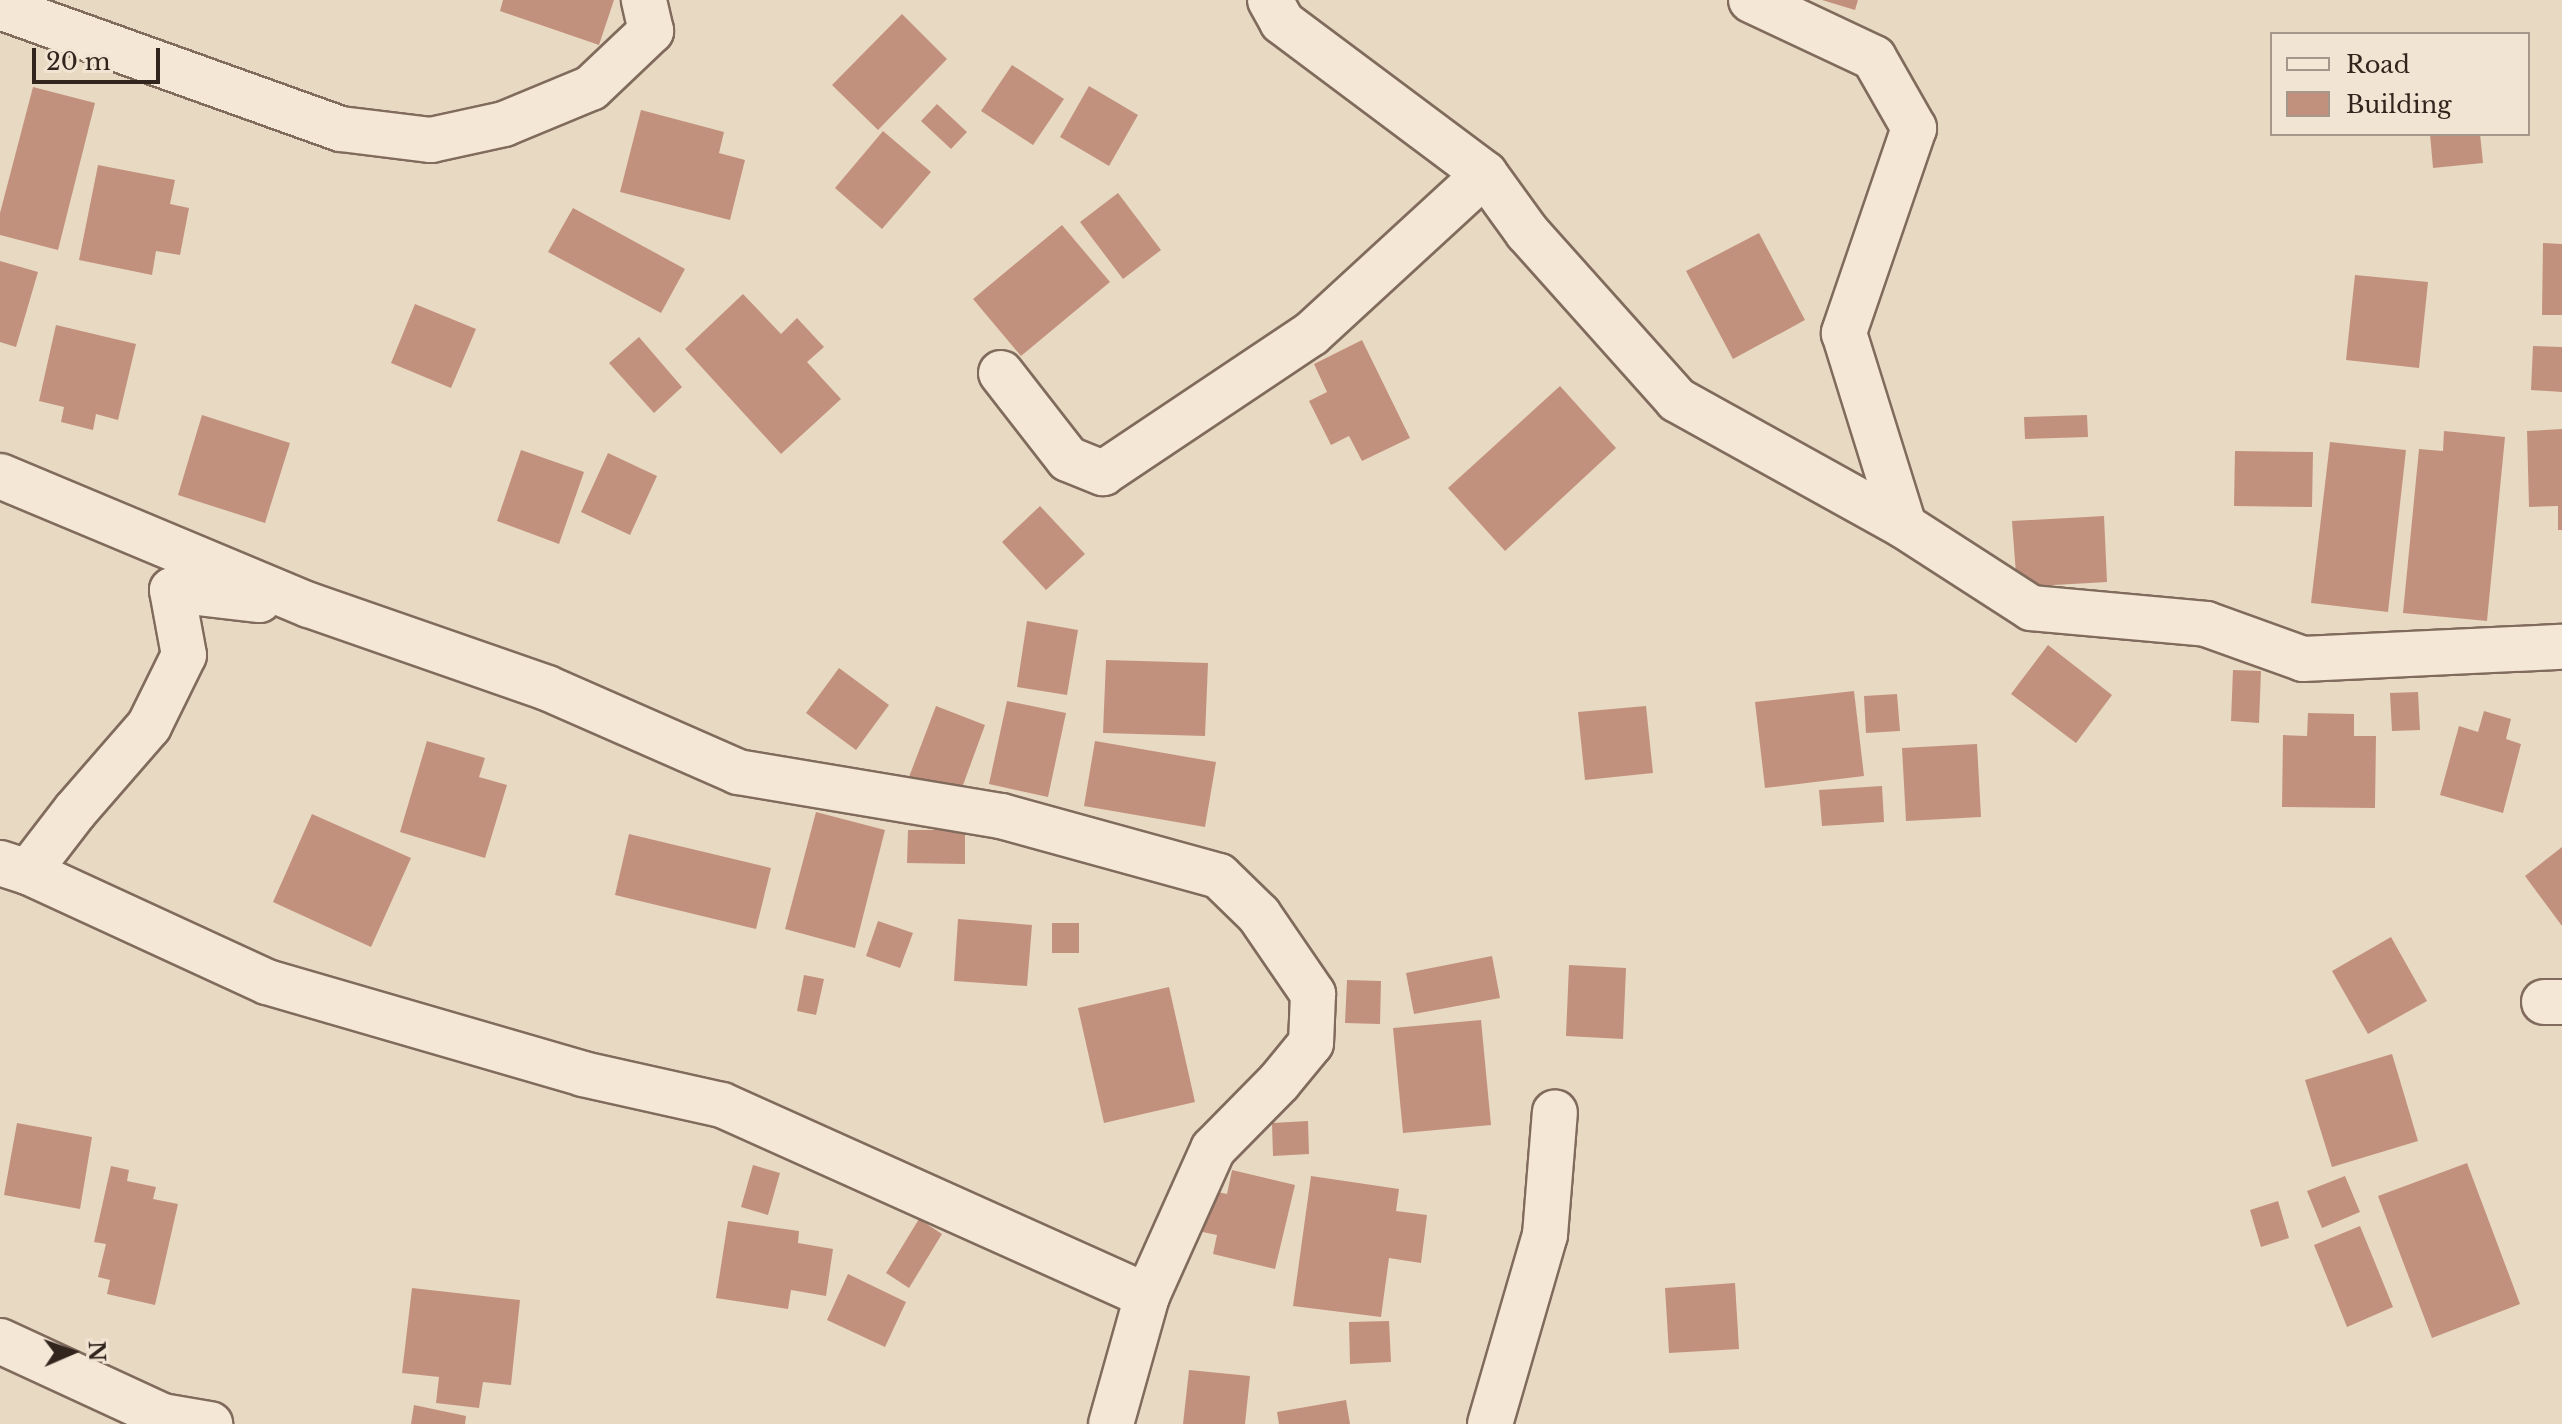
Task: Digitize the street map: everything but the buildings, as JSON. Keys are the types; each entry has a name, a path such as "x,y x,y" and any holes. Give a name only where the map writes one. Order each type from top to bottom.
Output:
{"street":[{"path":"0,7 341,129 431,140 504,124 591,88 651,31 644,0"},
{"path":"1270,0 1282,22 1485,174 1527,232 1677,400 1904,526 2031,608 2206,624 2303,659 2562,647"},
{"path":"1751,0 1874,58 1914,128 1844,333 1904,526"},
{"path":"1001,373 1068,459 1103,473 1311,334 1485,174"},
{"path":"0,476 309,605 547,688 738,772 1001,816 1219,876 1259,915 1313,994 1311,1043 1279,1082 1213,1149 1147,1296 1111,1424"},
{"path":"309,605 172,590 184,655 149,726 75,811 14,867 267,982 583,1074 722,1105 1147,1296"},
{"path":"1490,1424 1545,1235 1555,1112"},
{"path":"0,1341 162,1416 210,1424"}]}
